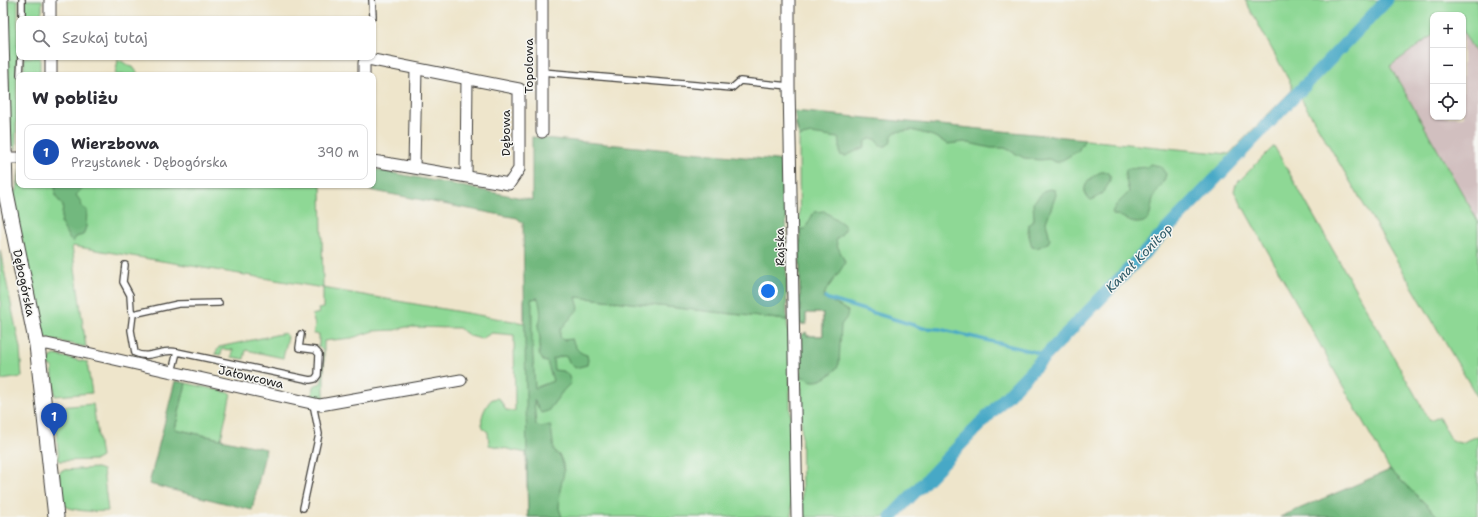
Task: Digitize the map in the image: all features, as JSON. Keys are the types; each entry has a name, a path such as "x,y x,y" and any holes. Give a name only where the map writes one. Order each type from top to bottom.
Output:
{"street":[{"name":"Dębogórska","path":"0,0 2,158 5,188 37,345 56,517"},
{"path":"50,0 50,16"},
{"name":"Topolowa","path":"542,0 542,132"},
{"name":"Rajska","path":"789,0 789,86 797,517"},
{"path":"50,60 51,72"},
{"name":"Dębowa","path":"364,72 364,63 367,60"},
{"name":"Dębowa","path":"373,60 519,88 519,169 509,184 376,161"},
{"path":"414,167 416,69"},
{"path":"466,176 467,78"},
{"path":"2,158 16,158"},
{"name":"Jałowcowa","path":"37,345 48,344 320,405 461,380"}],"lane":[{"path":"22,0 22,16"},
{"path":"372,0 373,16"},
{"path":"20,72 21,60"},
{"path":"542,72 732,88 740,81 789,86"},
{"path":"126,265 123,282 130,295 131,310 133,314 131,330 135,353 148,356 169,350 310,380 315,379 318,375 319,354 315,350 299,348 301,334"},
{"path":"133,314 178,304 219,303"},
{"path":"172,372 177,352"},
{"path":"303,508 319,434 313,404"}],"shaded area":[{"path":"1466,36 1478,58 1478,221 1390,65 1430,37 1430,120 1466,120"}],"green space":[{"path":"6,0 18,0 18,16 16,16 16,150 10,143"},
{"path":"24,0 42,0 42,10 40,16 24,16"},
{"path":"1245,0 1382,0 886,517 802,517 801,336 806,332 807,336 823,336 823,313 806,313 806,324 800,324 799,137 795,123 799,112 1229,154 1292,90 1292,86"},
{"path":"1391,0 1478,0 1478,58 1466,36 1466,12 1430,12 1430,37 1390,66 1478,221 1478,398 1299,95"},
{"path":"24,60 40,60 40,72 24,72"},
{"path":"118,60 133,67 137,72 116,72"},
{"path":"794,111 1085,139 1078,151 1059,162 1055,162 1049,159 1040,160 1024,158 1005,148 991,148 964,142 948,144 933,136 912,130 895,132 890,143 886,146 880,146 876,139 870,139 866,141 864,147 846,156 840,155 840,143 838,138 811,134 799,137"},
{"path":"532,137 786,161 787,320 576,297 579,308 560,330 560,337 563,340 572,339 577,349 581,353 587,355 587,365 575,368 569,362 567,357 563,356 553,359 554,370 563,371 568,374 571,383 548,411 541,413 534,400 536,425 541,427 551,426 554,451 560,456 563,464 564,472 560,490 559,508 562,517 528,517 523,223 517,218 369,190 367,188 376,188 376,170 532,200","holes":["538,298 541,316 538,326 540,339 539,354 543,361 547,362 553,381 535,388 531,299"]},
{"path":"1274,146 1430,421 1439,417 1452,441 1461,443 1478,436 1478,517 1439,517 1390,470 1234,191 1236,184"},
{"path":"1150,164 1160,166 1166,174 1163,183 1154,196 1150,214 1146,221 1135,223 1120,216 1114,215 1112,212 1116,205 1129,192 1125,176 1126,169 1147,167"},
{"path":"1101,172 1107,172 1110,174 1108,186 1102,193 1091,200 1085,192 1086,184 1092,177"},
{"path":"17,188 321,188 323,288 72,246 86,347 48,339 42,334 12,191 17,191"},
{"path":"55,188 82,188 76,195 81,202 82,207 87,210 86,227 83,235 76,237 73,242 61,224 63,206 56,197"},
{"path":"1045,190 1055,190 1056,195 1046,222 1050,239 1048,243 1037,248 1032,247 1028,232 1029,225 1034,218 1033,203"},
{"path":"824,211 843,224 846,228 836,239 837,245 845,262 826,291 823,299 829,300 848,311 847,317 841,325 839,364 835,371 828,376 821,380 813,381 801,376 801,336 806,332 807,336 823,336 823,313 806,313 806,324 800,324 800,229 805,229 814,212"},
{"path":"0,250 20,348 22,377 1,380"},
{"path":"323,288 524,323 524,300 561,295 787,320 789,337 792,517 528,517 526,453 489,445 488,432 482,425 482,416 492,399 499,398 506,410 515,411 514,335 492,333 481,339 470,336 459,328 406,327 396,330 373,331 352,338 324,341 324,399 312,396 313,386 321,383 322,379 323,351 319,347 313,347 319,346 319,334 313,334 315,325 312,315 319,313 318,309 323,308"},
{"path":"285,333 288,337 283,358 246,350 244,359 232,357 233,350 222,349 221,355 215,354 219,347"},
{"path":"55,355 87,362 92,393 55,396 52,366 48,366 48,362 51,357"},
{"path":"175,381 186,383 175,429 266,449 252,510 149,484"},
{"path":"186,383 231,393 221,439 175,429"},
{"path":"93,404 101,457 96,460 59,461 54,409 58,407"},
{"path":"97,468 103,470 108,511 75,510 64,505 61,502 59,492 59,474 62,470"},
{"path":"1390,470 1439,517 1280,517"}],"waterway":[{"name":"Kanał Konitop","path":"891,517 1387,0"},
{"path":"825,298 923,328 940,329 1046,356"}],"place":[{"name":"Wierzbowa","path":"54,436"}]}
